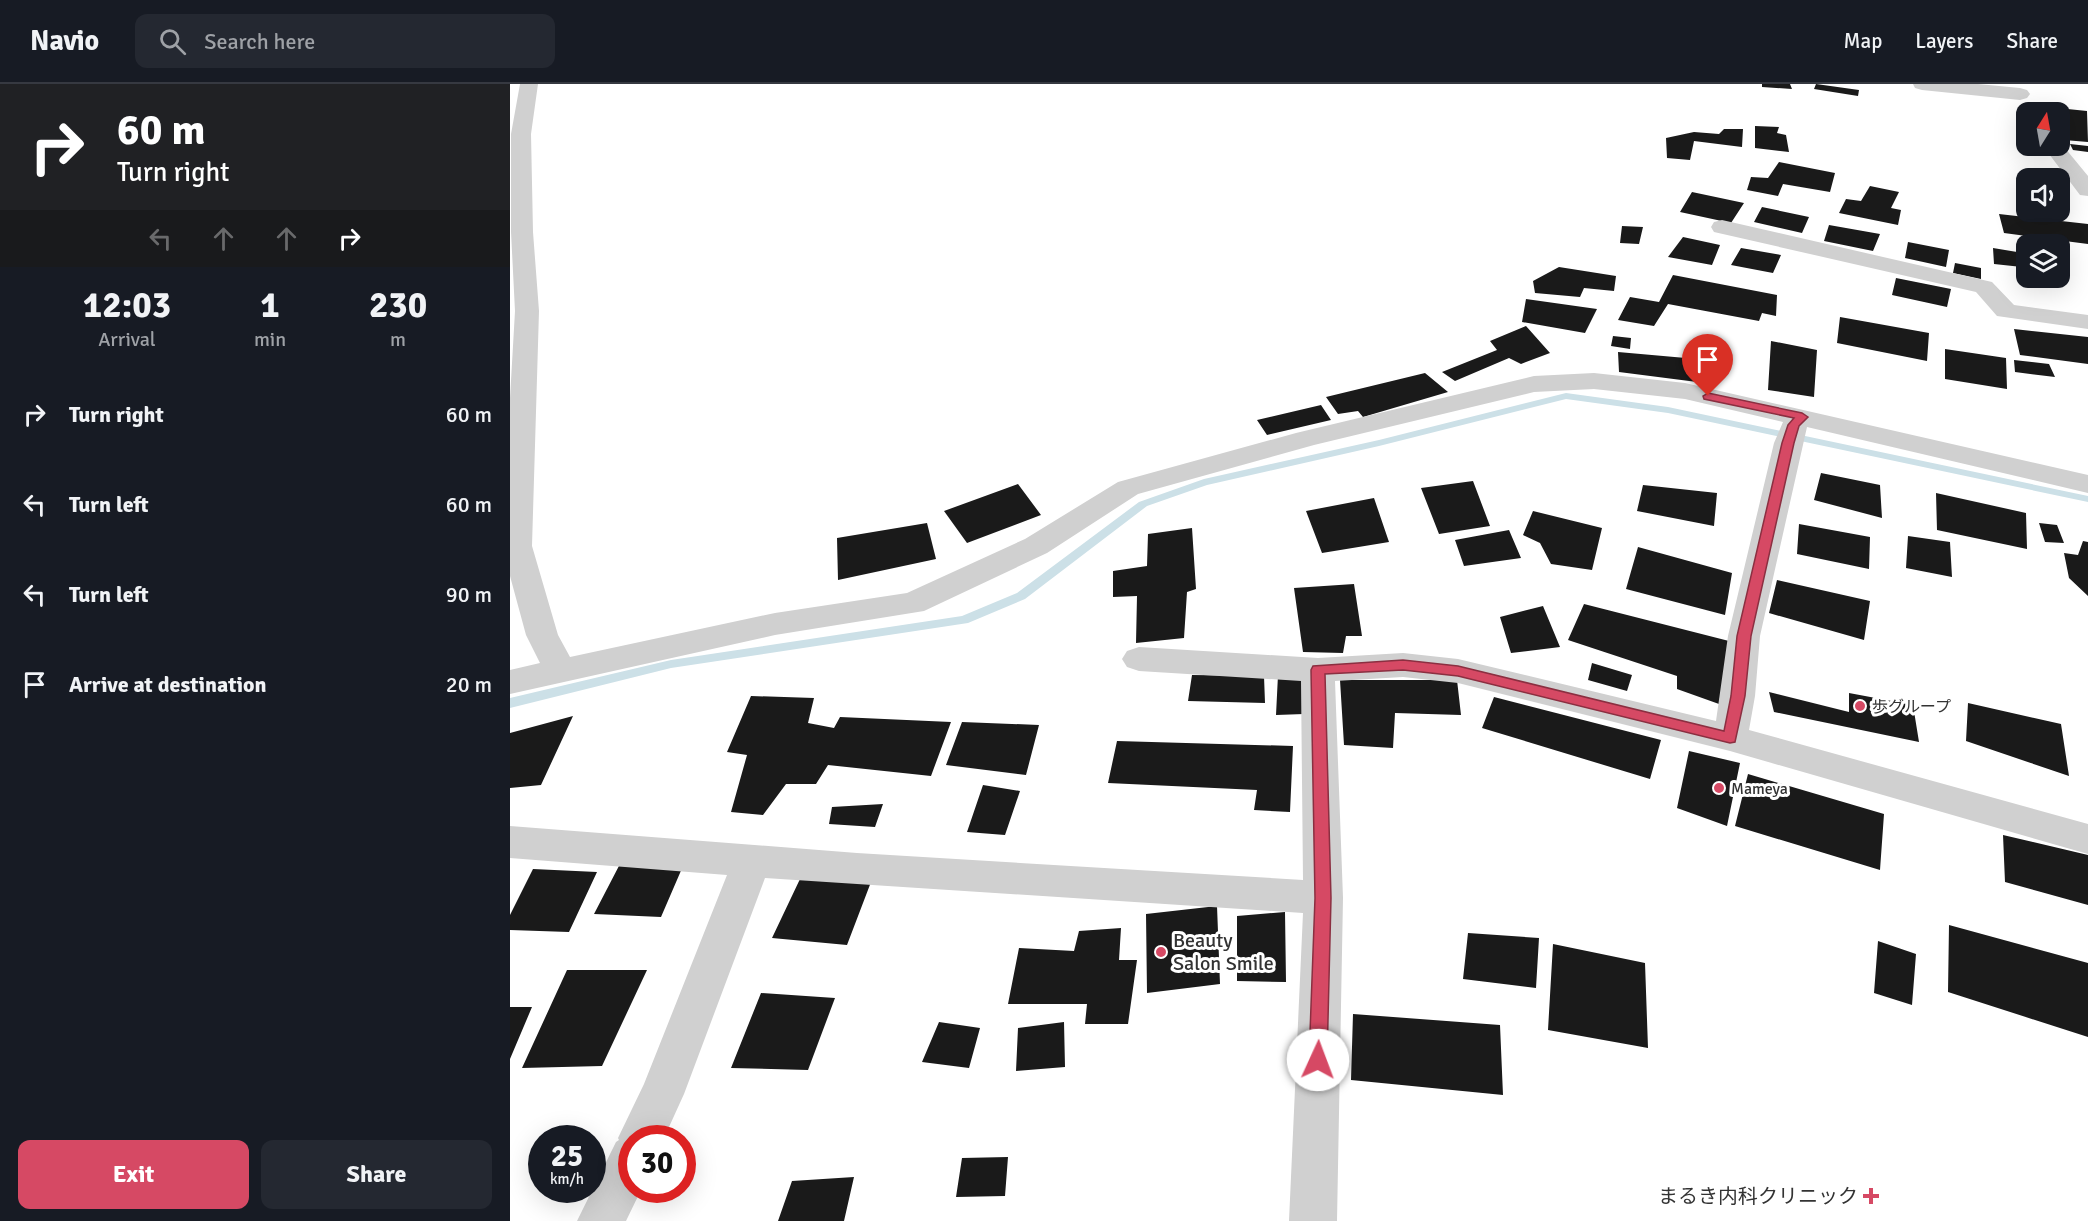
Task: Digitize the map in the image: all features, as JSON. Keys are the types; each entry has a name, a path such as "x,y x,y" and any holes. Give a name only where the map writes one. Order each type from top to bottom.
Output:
{"street":[{"path":"529,84 520,134 522,232 527,311 518,546 542,635 560,670"},
{"path":"1922,84 2018,89"},
{"path":"2061,156 2088,190"},
{"path":"1722,227 1984,287 2006,311 2088,321"},
{"path":"510,682 775,624 913,603 1036,546 1128,488 1306,439 1534,384 1594,381 1685,391 1795,428 2088,484"},
{"path":"1730,738 1738,696 1744,636 1795,428"},
{"path":"1139,659 1318,670 1403,665 1458,671 1730,738 2088,838"},
{"path":"1313,1221 1321,869 1318,670"},
{"path":"510,842 752,861 1321,869"},
{"path":"647,1125 662,1094 752,861"},
{"path":"601,1221 618,1186"}],"building":[{"path":"1762,84 1790,84 1792,89 1762,87"},
{"path":"1816,84 1859,90 1858,96 1814,89"},
{"path":"2070,109 2087,111 2088,142 2070,140"},
{"path":"1755,126 1779,127 1777,133 1786,135 1789,152 1755,148"},
{"path":"1724,129 1743,129 1742,147 1694,141 1690,160 1667,158 1666,138 1694,132 1719,134"},
{"path":"2070,144 2088,146 2088,152 2073,150"},
{"path":"1779,162 1835,173 1830,192 1783,184 1778,196 1747,190 1751,177 1768,178"},
{"path":"1870,186 1899,192 1891,208 1901,210 1898,225 1839,213 1846,199 1861,201"},
{"path":"1692,192 1744,203 1731,223 1680,212"},
{"path":"1762,207 1809,217 1802,233 1754,222"},
{"path":"1999,214 2016,216 2016,222 2088,224 2088,244 2070,242 2070,234 2004,233"},
{"path":"1829,225 1880,234 1873,251 1824,241"},
{"path":"1622,226 1643,227 1639,244 1620,243"},
{"path":"1683,237 1720,245 1712,265 1668,257"},
{"path":"1908,242 1949,250 1946,267 1905,258"},
{"path":"1741,248 1781,255 1773,273 1731,265"},
{"path":"1993,248 2016,252 2016,266 1994,264"},
{"path":"1955,263 1981,268 1981,279 1953,273"},
{"path":"1559,267 1616,276 1614,291 1584,288 1580,297 1535,293 1533,281"},
{"path":"1673,275 1777,295 1776,316 1762,313 1759,321 1668,304 1654,326 1618,320 1630,297 1659,302"},
{"path":"1896,278 1951,289 1947,307 1892,295"},
{"path":"1526,299 1597,309 1585,333 1522,322"},
{"path":"1840,317 1929,333 1927,361 1837,343"},
{"path":"1526,326 1550,353 1521,364 1509,358 1455,381 1442,372 1497,350 1490,341"},
{"path":"2014,329 2088,337 2088,364 2020,355"},
{"path":"1613,336 1631,338 1630,349 1611,346"},
{"path":"1771,341 1817,350 1814,397 1768,390"},
{"path":"1945,349 2006,358 2007,389 1945,379"},
{"path":"1618,352 1697,359 1697,382 1619,372"},
{"path":"2014,360 2049,364 2055,377 2015,372"},
{"path":"1425,373 1448,392 1363,417 1358,411 1338,414 1326,397"},
{"path":"1321,405 1331,420 1267,435 1257,420"},
{"path":"1821,473 1880,485 1882,518 1814,500"},
{"path":"1473,481 1490,526 1439,534 1421,488"},
{"path":"1018,484 1041,515 967,543 944,511"},
{"path":"1643,485 1717,493 1714,526 1637,511"},
{"path":"1936,493 2026,513 2027,549 1937,530"},
{"path":"1374,498 1389,542 1322,553 1306,511"},
{"path":"1533,511 1602,528 1592,570 1551,564 1540,543 1523,535"},
{"path":"927,523 936,559 838,580 837,538"},
{"path":"2039,523 2057,525 2064,543 2045,542"},
{"path":"1799,524 1870,537 1869,569 1797,554"},
{"path":"1192,528 1196,589 1187,592 1184,638 1136,643 1137,596 1113,597 1113,571 1147,566 1148,534"},
{"path":"1509,530 1521,558 1464,566 1455,540"},
{"path":"1908,536 1950,542 1952,577 1906,568"},
{"path":"2083,541 2088,542 2088,596 2069,578 2064,553 2078,555"},
{"path":"1638,547 1732,573 1725,615 1626,589"},
{"path":"1777,580 1870,601 1864,640 1769,613"},
{"path":"1354,584 1362,636 1346,636 1343,653 1303,652 1294,588"},
{"path":"1584,604 1729,641 1719,704 1677,689 1677,676 1568,640"},
{"path":"1543,606 1560,647 1511,653 1500,617"},
{"path":"1592,663 1632,675 1627,691 1588,680"},
{"path":"1192,675 1264,676 1265,703 1188,701"},
{"path":"1278,675 1305,677 1304,714 1276,715"},
{"path":"1340,680 1457,680 1461,715 1395,713 1393,748 1344,745"},
{"path":"1769,692 1849,712 1849,693 1913,705 1919,742 1774,712"},
{"path":"751,696 814,698 808,723 834,728 840,717 951,722 931,776 828,765 816,784 786,784 763,815 731,812 747,755 727,752"},
{"path":"1494,697 1661,740 1650,779 1482,728"},
{"path":"1968,703 2061,724 2069,776 1966,741"},
{"path":"573,716 541,785 510,788 510,733"},
{"path":"962,722 1039,725 1026,775 946,765"},
{"path":"1117,741 1293,746 1290,812 1254,810 1257,790 1108,783"},
{"path":"1689,751 1740,763 1727,826 1677,808"},
{"path":"1748,774 1884,814 1880,870 1735,826"},
{"path":"983,785 1020,791 1005,835 967,832"},
{"path":"883,804 875,827 829,824 832,807"},
{"path":"2003,835 2088,855 2088,905 2005,882"},
{"path":"621,862 683,866 661,917 594,914"},
{"path":"533,869 597,872 569,932 510,930 510,915"},
{"path":"800,879 871,882 847,945 772,938"},
{"path":"1217,906 1220,984 1147,993 1146,914"},
{"path":"1285,912 1286,982 1237,981 1237,916"},
{"path":"1949,925 2088,963 2088,1037 1948,992"},
{"path":"1121,928 1119,960 1137,960 1128,1024 1085,1024 1087,1004 1008,1004 1019,948 1074,951 1079,931"},
{"path":"1468,933 1539,938 1536,988 1463,979"},
{"path":"1878,941 1916,954 1912,1005 1874,993"},
{"path":"1553,944 1645,963 1648,1048 1548,1030"},
{"path":"567,970 647,970 602,1066 522,1068"},
{"path":"761,993 835,998 808,1070 731,1068"},
{"path":"510,1007 532,1007 510,1059"},
{"path":"1353,1014 1500,1025 1503,1095 1351,1080"},
{"path":"939,1022 980,1028 969,1068 922,1062"},
{"path":"1064,1022 1065,1067 1016,1071 1018,1028"},
{"path":"1008,1157 1005,1196 956,1197 962,1158"},
{"path":"854,1177 844,1221 778,1221 792,1181"}],"waterway":[{"path":"510,703 671,664 964,620 1021,596 1143,504 1204,482 1379,443 1566,396 1668,410 2088,499"}],"place":[{"name":"歩グループ","path":"1860,706"},
{"name":"Mameya","path":"1719,788"},
{"name":"Beauty Salon Smile","path":"1161,952"},
{"name":"まるき内科クリニック","path":"1871,1196"}],"route":[{"path":"1318,1060 1323,898 1320,855 1318,670 1403,665 1458,671 1730,738 1738,696 1744,636 1788,443 1794,425 1802,417 1708,396"}]}
